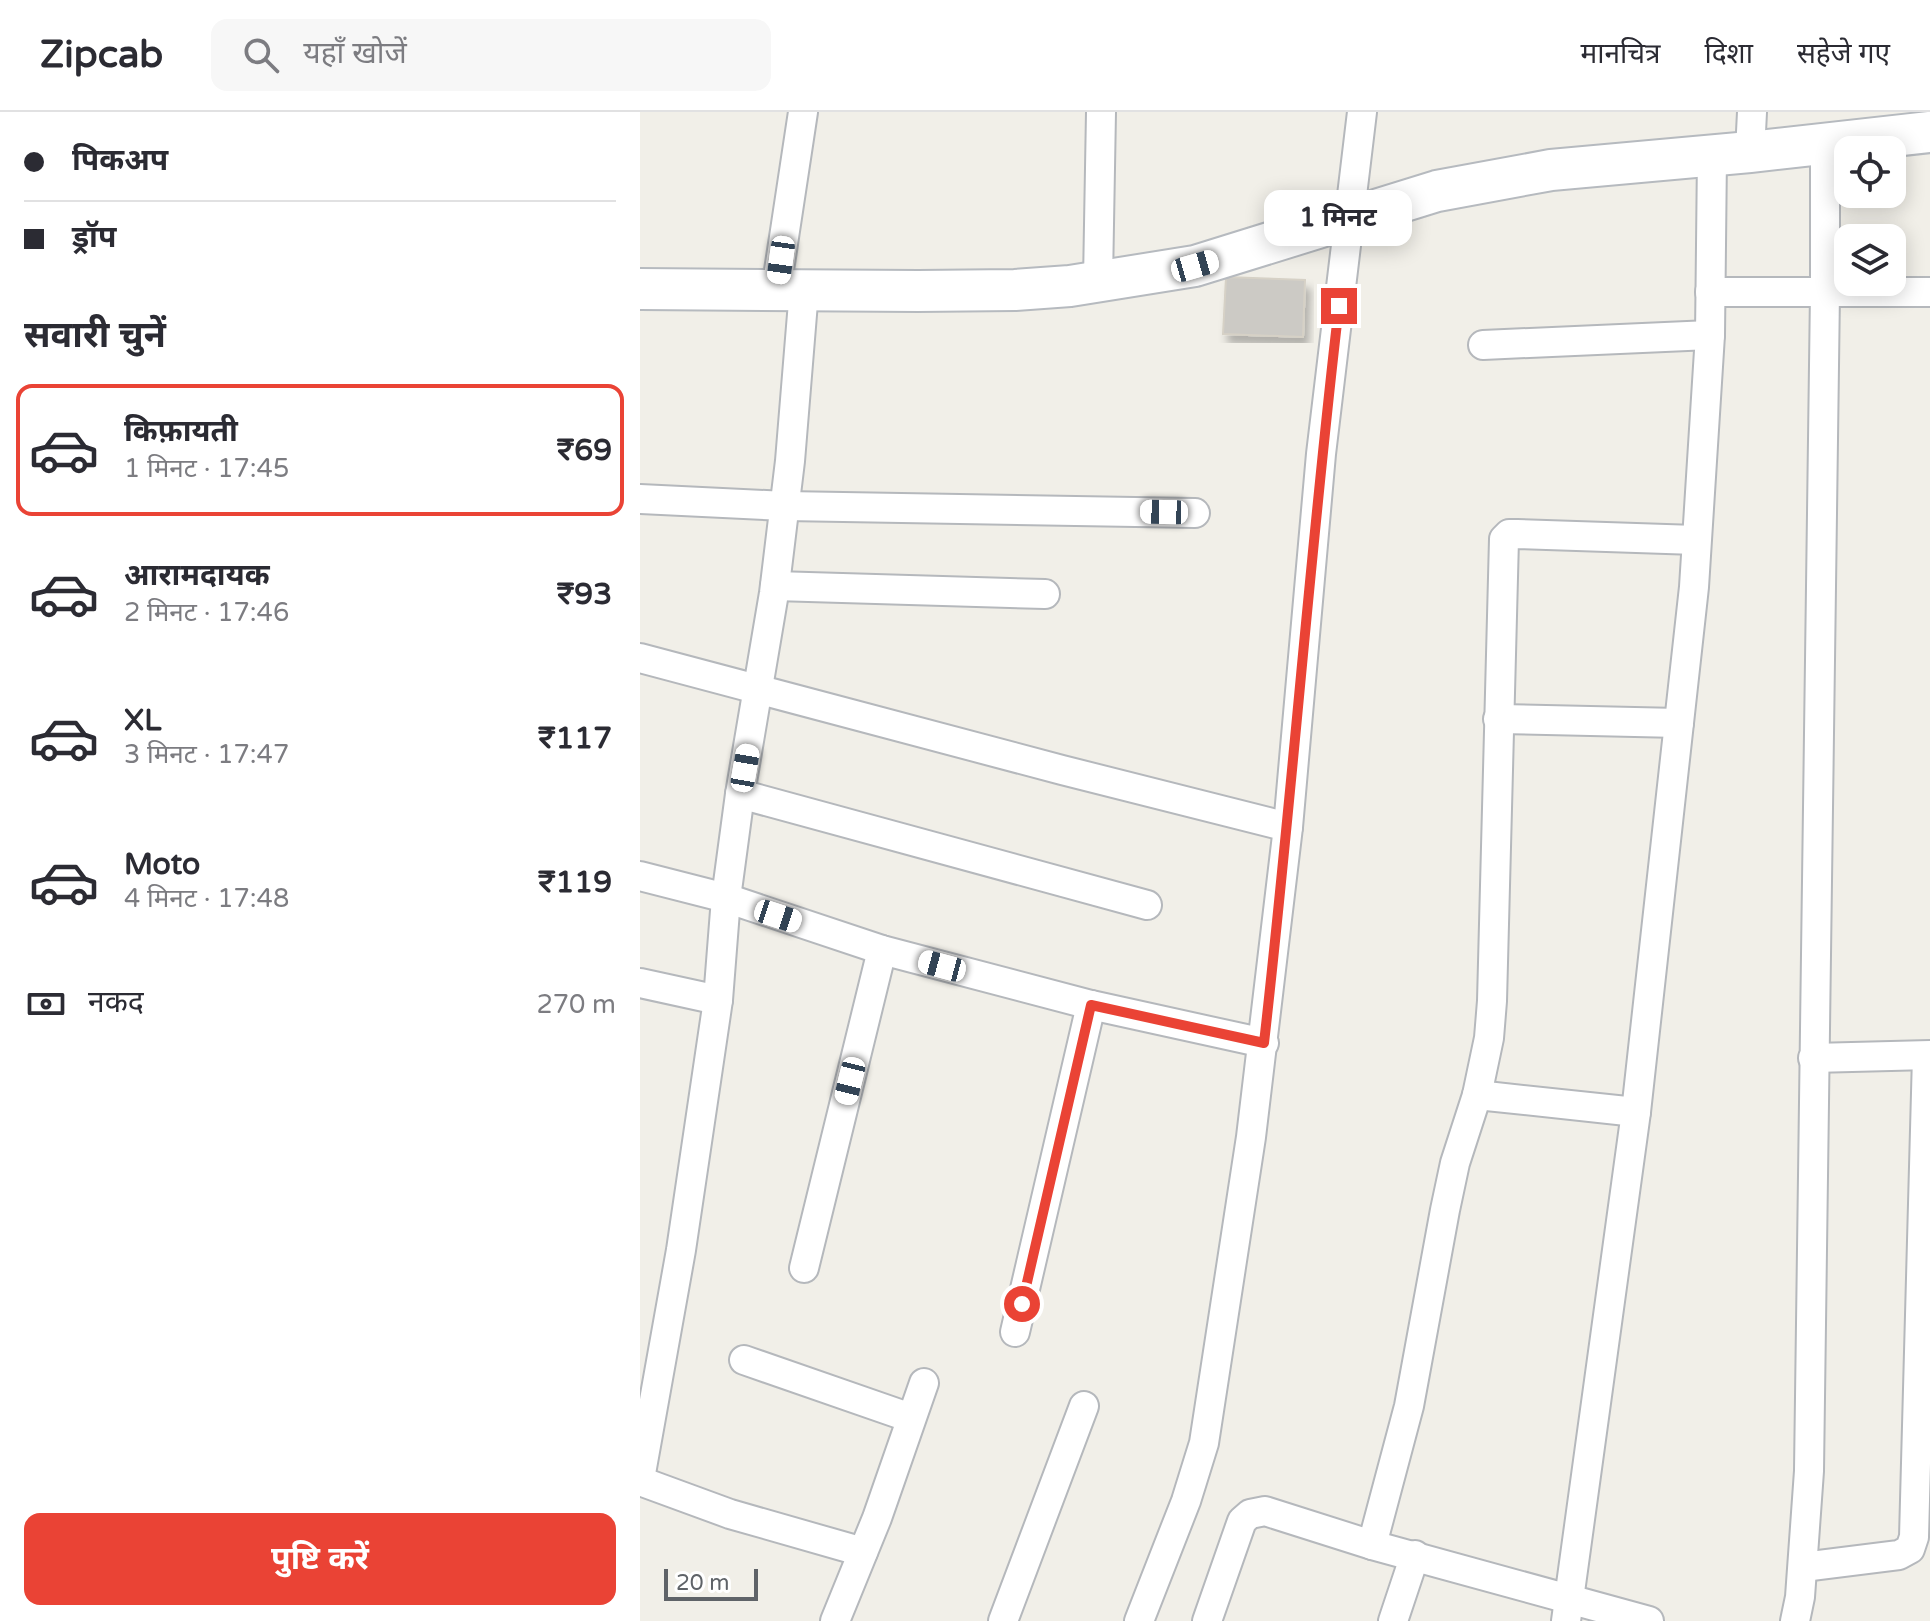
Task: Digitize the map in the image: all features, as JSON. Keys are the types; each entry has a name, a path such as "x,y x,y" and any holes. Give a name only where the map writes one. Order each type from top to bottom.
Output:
{"street":[{"path":"803,112 790,290 785,506 775,586 740,794 726,898 718,1000 681,1250 640,1480 730,1514 863,1552"},
{"path":"1098,281 1101,112"},
{"path":"1139,1621 1186,1501 1204,1443 1264,1043 1288,827 1321,454 1362,112"},
{"path":"1568,1610 1636,1112 1679,723 1696,540 1710,335 1710,292 1731,153 1752,112"},
{"path":"640,289 1015,290 1098,281 1195,266 1437,191 1551,170 1930,132"},
{"path":"1795,1621 1803,1567 1809,1471 1825,143"},
{"path":"1710,292 1930,292"},
{"path":"1483,345 1710,335"},
{"path":"640,499 785,506 1195,513"},
{"path":"1372,1545 1409,1406 1427,1296 1455,1163 1477,1095 1489,1038 1504,539 1509,534 1517,534 1696,540"},
{"path":"775,586 1045,594"},
{"path":"640,658 1288,827"},
{"path":"1498,719 1679,723"},
{"path":"740,794 1147,905"},
{"path":"640,876 726,898 882,950 1091,1005 1264,1043"},
{"path":"804,1268 882,950"},
{"path":"640,983 718,1000"},
{"path":"1015,1332 1091,1005"},
{"path":"1803,1567 1899,1555 1910,1549 1914,1537 1929,1056 1813,1058"},
{"path":"1477,1095 1636,1112"},
{"path":"744,1360 911,1418"},
{"path":"835,1621 924,1383"},
{"path":"1003,1621 1084,1406"},
{"path":"1207,1621 1242,1521 1250,1514 1265,1511 1372,1545 1415,1555 1568,1610 1649,1621"},
{"path":"1393,1621 1415,1555"}],"building":[{"path":"1226,277 1305,280 1303,337 1223,334"}],"route":[{"path":"1022,1304 1091,1005 1264,1043 1288,827 1321,454 1339,306"}]}
